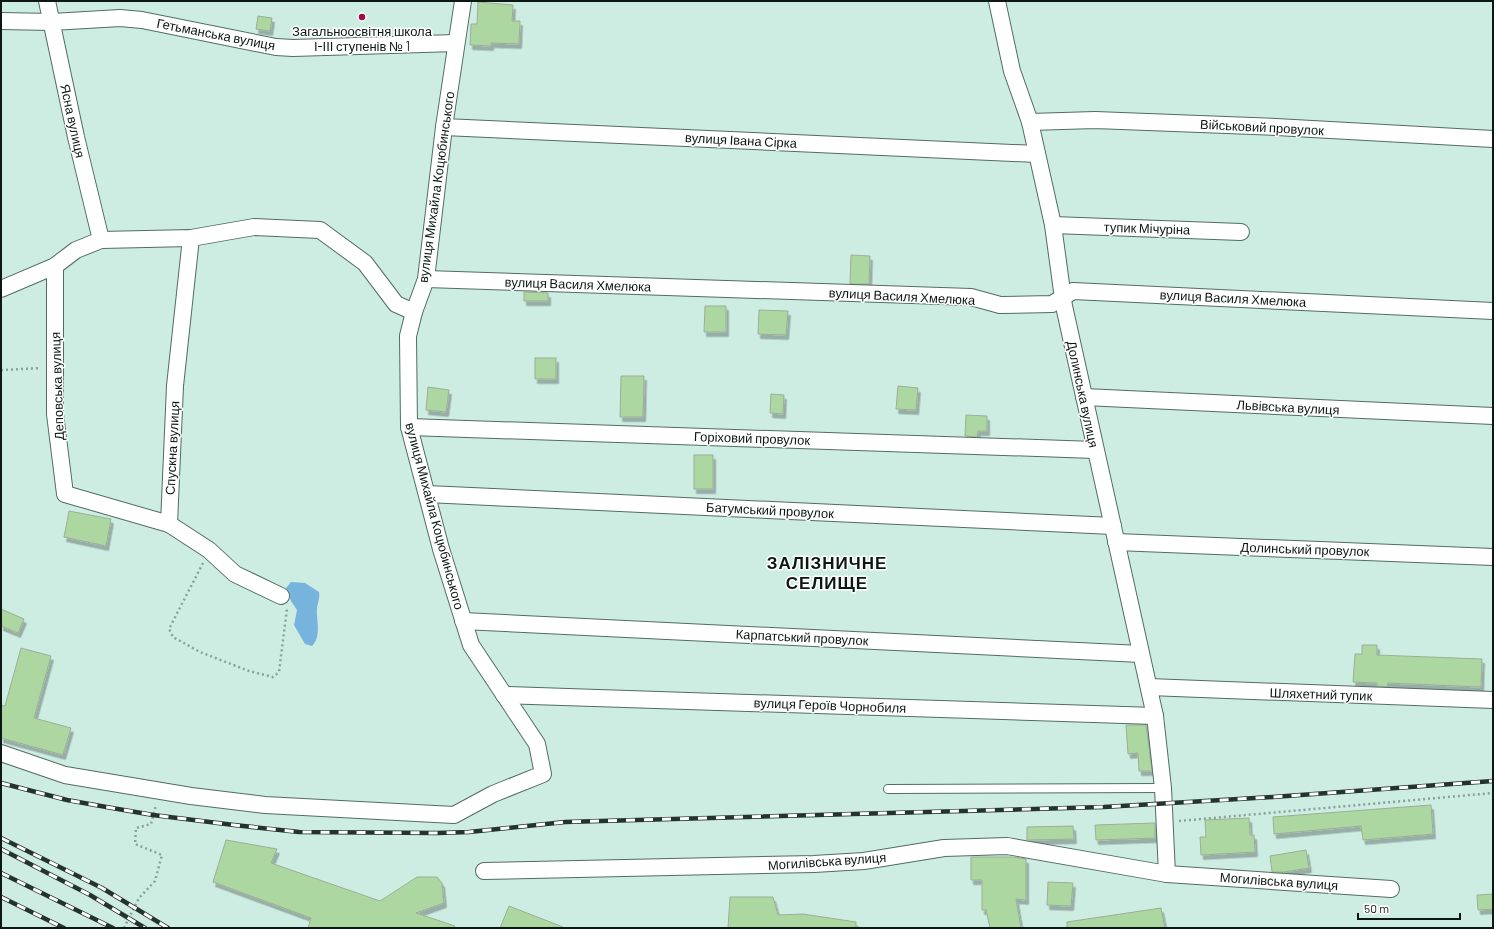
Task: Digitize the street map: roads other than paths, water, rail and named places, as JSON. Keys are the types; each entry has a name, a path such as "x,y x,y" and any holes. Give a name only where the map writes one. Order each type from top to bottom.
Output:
{"street":[{"name":"Ясна вулиця","path":"47,1 76,137 101,240"},
{"name":"вулиця Михайла Коцюбинського","path":"1,753 65,775 160,791 266,806 454,815 493,794 543,774 537,744 471,645 441,549 409,427 408,336 414,312 426,279 444,127 463,1"},
{"name":"Долинська вулиця","path":"997,1 1012,71 1030,122 1038,154 1053,225 1064,306 1155,716 1163,788 1167,874"},
{"name":"Гетьманська вулиця","path":"1,21 52,22 120,18 142,20 276,47 293,48 456,43"},
{"name":"Військовий провулок","path":"1030,122 1095,120 1276,127 1493,139"},
{"name":"вулиця Івана Сірка","path":"444,127 1038,154"},
{"name":"тупик Мічуріна","path":"1053,225 1241,232"},
{"path":"1,289 55,266 76,250 101,240 191,238 254,227 320,230 365,263 396,304 414,312"},
{"name":"Спускна вулиця","path":"168,524 176,386 191,238"},
{"name":"Деповська вулиця","path":"55,266 55,414 65,494 168,524"},
{"name":"вулиця Василя Хмелюка","path":"426,279 971,297 1000,305 1052,304 1073,291 1493,311"},
{"name":"Львівська вулиця","path":"1084,398 1493,416"},
{"name":"Горіховий провулок","path":"409,427 1095,450"},
{"name":"Батумський провулок","path":"427,494 1113,526"},
{"path":"168,524 209,550 235,574 280,596"},
{"name":"Долинський провулок","path":"1116,542 1493,556"},
{"name":"Карпатський провулок","path":"463,620 1141,654"},
{"name":"Шляхетний тупик","path":"1149,687 1493,700"},
{"name":"вулиця Героїв Чорнобиля","path":"504,695 1155,716"},
{"name":"Могилівська вулиця","path":"484,871 814,864 864,861 944,848 1006,846 1167,874 1391,889"}],"lane":[{"path":"888,789 1163,788"}],"water":[{"path":"291,582 305,583 319,592 317,608 318,633 312,646 305,644 294,625 297,610 291,601 286,588"}],"railway":[{"path":"1,783 67,800 153,815 234,825 299,832 438,833 469,832 565,822 1104,807 1273,797 1493,781"},
{"path":"1,838 102,888 168,928"},
{"path":"1,849 90,895 145,928"},
{"path":"1,873 113,928"},
{"path":"1,897 64,928"}],"place":[{"name":"Загальноосвітня школа І-ІІІ ступенів № 1","path":"362,17"}],"district":[{"name":"ЗАЛІЗНИЧНЕ СЕЛИЩЕ","path":"827,572"}]}
